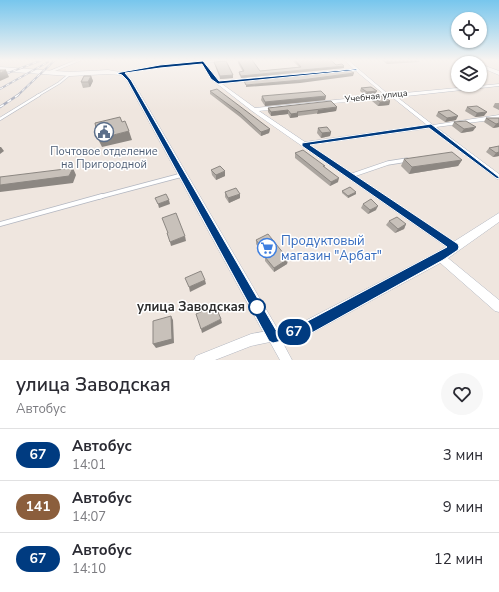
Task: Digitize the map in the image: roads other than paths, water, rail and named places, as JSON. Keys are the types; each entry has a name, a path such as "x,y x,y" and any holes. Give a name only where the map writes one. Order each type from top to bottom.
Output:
{"street":[{"path":"126,77 286,360"},
{"path":"211,77 254,110 454,247"},
{"path":"218,83 284,77"},
{"path":"365,77 499,177"},
{"name":"Учебная улица","path":"254,110 499,85"},
{"path":"304,144 499,117"},
{"path":"200,360 251,340 303,330 440,257 499,217"},
{"path":"440,257 499,307"}],"lane":[{"path":"0,119 67,77"},
{"path":"350,176 388,164 412,160"},
{"path":"0,224 182,175"}],"railway":[{"path":"0,89 22,77"},
{"path":"17,96 37,77"},
{"path":"0,107 18,95"}],"place":[{"name":"Почтовое отделение на Пригородной","path":"104,132"},
{"name":"Продуктовый магазин \"Арбат\"","path":"267,248"},
{"name":"улица Заводская","path":"257,307"}]}
